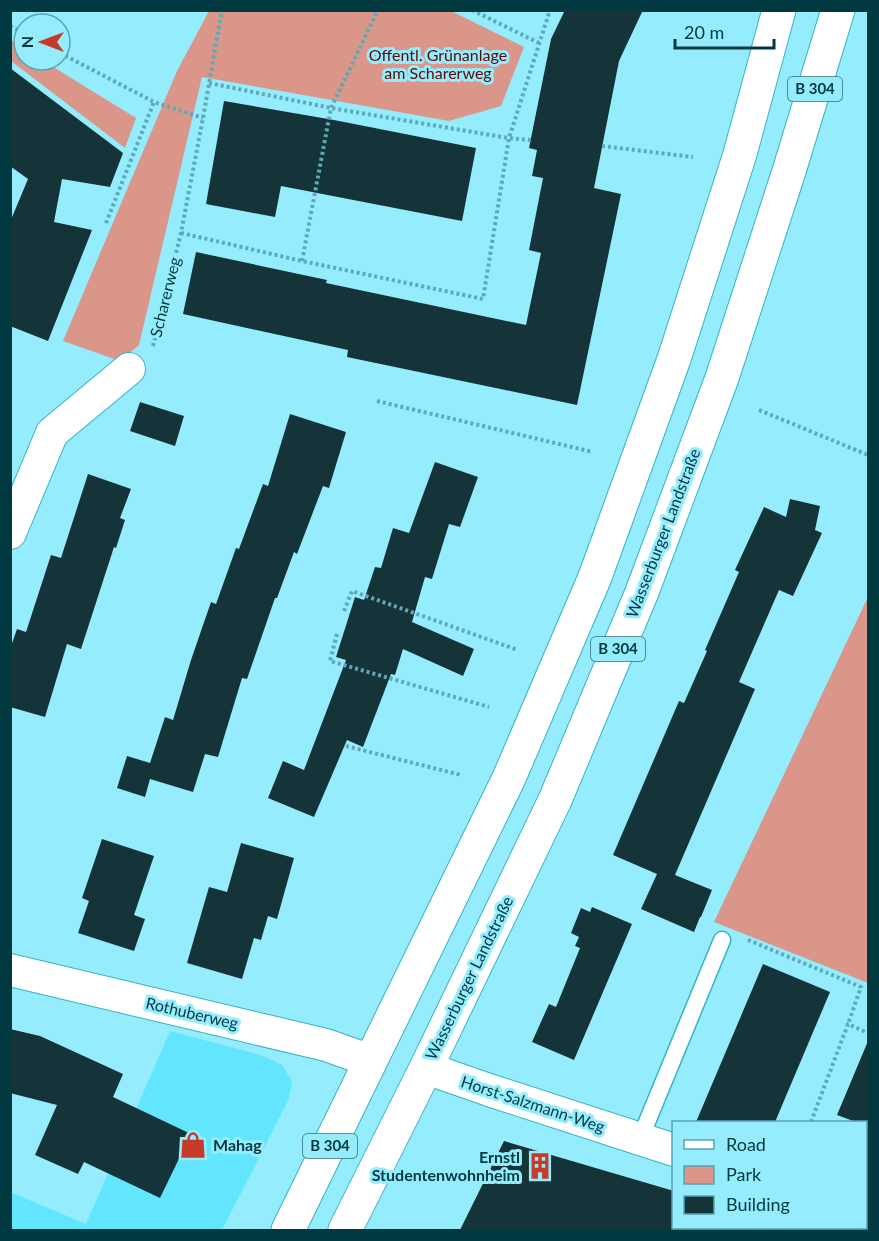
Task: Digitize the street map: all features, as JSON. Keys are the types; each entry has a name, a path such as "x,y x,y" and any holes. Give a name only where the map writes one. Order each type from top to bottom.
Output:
{"main road":[{"name":"B 304","path":"288,1230 509,778 595,577 681,338 740,154 779,10"},
{"name":"Wasserburger Landstraße","path":"345,1230 555,800 642,592 722,378 838,10"}],"street":[{"path":"10,533 52,433 129,369"},
{"name":"Rothuberweg","path":"10,970 326,1045 371,1061"},
{"name":"Horst-Salzmann-Weg","path":"426,1068 672,1149"}],"lane":[{"path":"640,1139 722,940"}],"path":[{"name":"Scharerweg","path":"129,369 151,352 181,233 222,10"},
{"path":"302,261 331,108 378,10"},
{"path":"472,10 539,43"},
{"path":"181,233 483,299 509,138 550,10"},
{"path":"72,58 154,102 203,118"},
{"path":"209,83 331,108 531,140"},
{"path":"105,223 154,102"},
{"path":"602,146 693,157"},
{"path":"377,401 593,452"},
{"path":"759,410 868,455"},
{"path":"344,611 352,591 518,650"},
{"path":"338,634 330,661 489,707"},
{"path":"346,746 461,775"},
{"path":"722,940 726,930 861,987 811,1121"},
{"path":"848,1024 868,1033"}],"shaded area":[{"name":"Mahag","path":"170,1031 261,1055 282,1065 292,1081 289,1099 222,1230 11,1230 10,1192 86,1224"}],"green space":[{"name":"Offentl. Grünanlage am Scharerweg","path":"209,11 451,11 524,47 501,106 449,121 202,77 139,345 120,361 63,341 177,71"},
{"path":"25,72 61,72 136,118 125,148"},
{"path":"868,597 868,983 714,922"}],"building":[{"path":"565,10 643,10 619,61 594,188 621,194 577,405 347,357 348,350 183,314 196,252 327,280 326,283 526,325 541,253 529,250 543,178 532,176 537,150 529,148 551,39"},
{"path":"10,68 12,72 15,72 123,153 110,187 62,179 54,222 92,230 48,341 10,326 10,222 28,179 10,166"},
{"path":"224,101 476,148 462,221 281,186 275,217 206,204"},
{"path":"140,402 184,416 175,446 130,431"},
{"path":"290,414 346,432 329,488 323,486 297,554 294,552 277,598 275,598 247,679 242,678 218,757 205,754 193,792 150,779 145,797 117,788 127,756 150,763 165,717 173,720 211,602 216,604 236,548 239,549 263,484 268,486"},
{"path":"435,462 478,477 460,527 449,524 432,579 425,577 412,622 474,649 463,676 403,649 395,675 391,674 363,747 347,740 314,817 268,798 283,761 304,770 346,660 336,657 355,597 364,600 375,567 381,568 393,528 409,533"},
{"path":"88,474 131,489 120,518 125,520 81,649 67,644 45,717 10,707 10,649 17,629 26,632 51,555 61,558"},
{"path":"790,499 820,506 815,530 822,533 793,596 779,590 739,682 755,689 675,875 712,890 694,932 641,909 657,874 613,855 679,701 684,703 707,651 705,650 739,572 735,570 764,507 786,517"},
{"path":"102,839 154,856 134,915 145,919 134,951 78,933 89,901 82,898"},
{"path":"241,843 294,858 277,919 268,916 261,940 254,938 242,979 187,963 209,887 227,892"},
{"path":"592,907 632,924 574,1060 532,1042 549,1004 556,1007 580,948 575,946 579,937 571,933 581,908 590,912"},
{"path":"763,964 830,992 775,1121 696,1121"},
{"path":"10,1029 40,1036 123,1074 113,1097 191,1134 160,1198 84,1162 78,1174 35,1155 57,1105 10,1093"},
{"path":"868,1041 868,1128 867,1121 853,1121 837,1115"},
{"name":"Ernstl Studentenwohnheim","path":"504,1141 672,1190 672,1229 674,1230 460,1230"}],"place":[{"name":"Mahag","path":"193,1145"},
{"name":"Ernstl Studentenwohnheim","path":"540,1166"}]}
